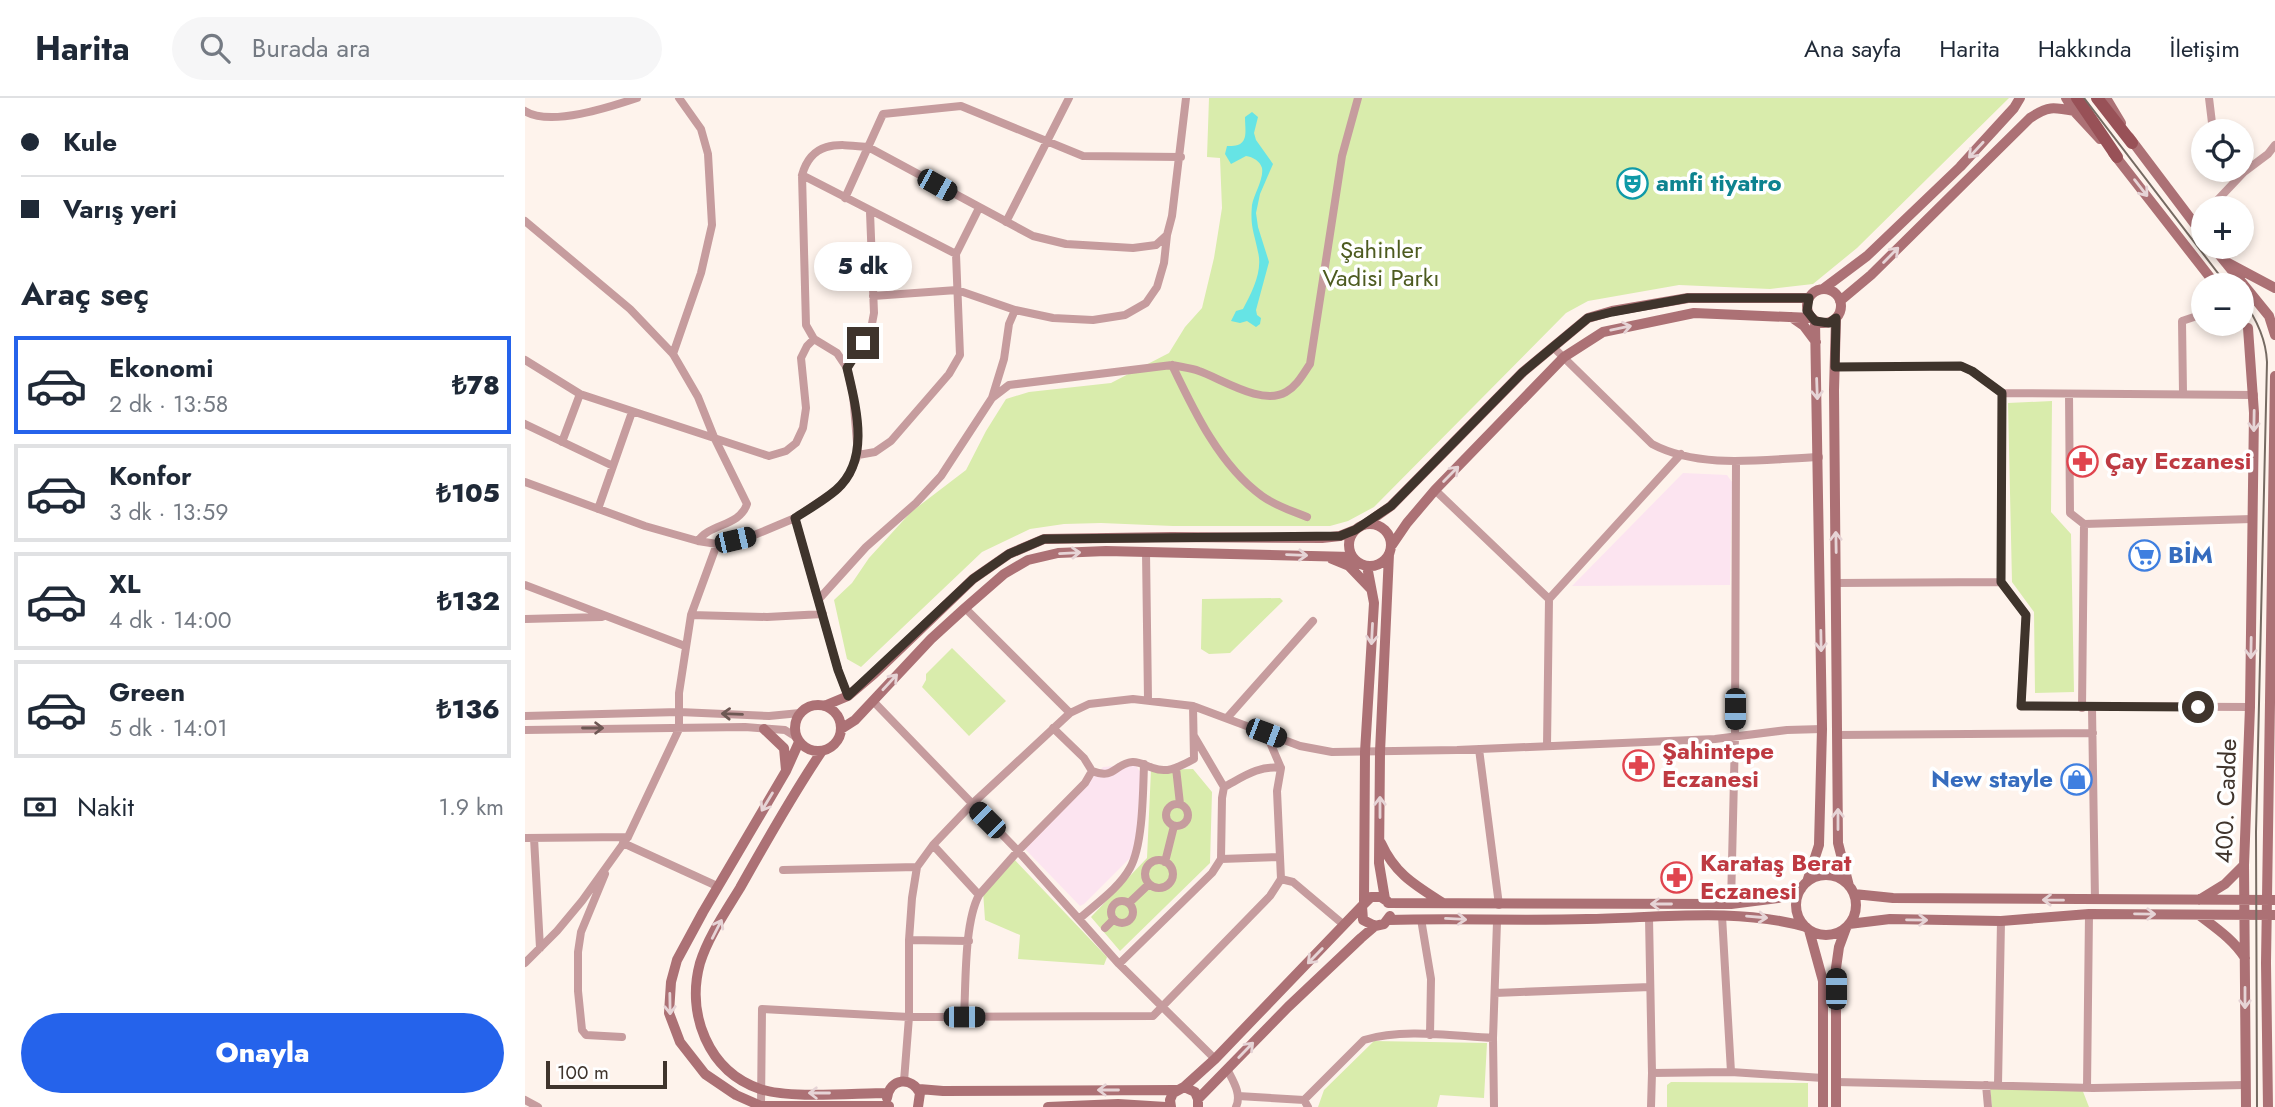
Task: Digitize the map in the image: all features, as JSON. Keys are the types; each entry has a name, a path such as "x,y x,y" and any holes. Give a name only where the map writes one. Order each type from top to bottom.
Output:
{"main road":[{"path":"2097,98 2132,143"},
{"path":"2076,105 2117,157"}],"street":[{"path":"525,111 531,115 558,116 600,109 637,98"},
{"path":"673,354 701,273 712,225 708,154 701,129 679,98"},
{"path":"1006,222 1069,98"},
{"path":"873,296 957,289 1014,310 1053,318 1093,320 1125,315 1146,303 1157,287 1164,263 1181,157 1186,98"},
{"path":"992,398 1009,385 1143,367 1172,366 1197,370 1249,392 1269,396 1284,394 1298,383 1310,364 1342,156 1358,98"},
{"path":"1823,1107 1823,981 1807,928 1798,915 1796,906 1819,845 1822,729 1816,342 1814,320 1807,311 1809,298 1815,291 1823,289 1867,256 1961,167 2020,98"},
{"path":"2066,98 2076,105"},
{"path":"2106,98 2132,143 2191,219"},
{"path":"2210,98 2212,119"},
{"path":"845,198 883,114 960,102 1045,142 1083,156 1181,157"},
{"path":"1840,301 1871,275 2045,103 2059,108 2076,105"},
{"path":"525,482 645,526 717,544 752,536 795,518 838,489 850,473 858,455 853,394 847,368 837,353 814,339 806,325 802,175 805,165 820,149 839,144 868,147 1033,236 1066,244 1133,248 1156,245 1167,235"},
{"path":"2254,164 2272,155 2275,145"},
{"path":"2117,157 2207,273"},
{"path":"802,175 956,254"},
{"path":"2220,196 2233,182"},
{"path":"858,455 875,452 891,441 949,374 960,355 956,254 979,208"},
{"path":"847,368 871,329 874,313 870,212"},
{"path":"525,221 630,309 673,354 698,397 714,437 747,504 745,511 736,519 703,533 698,541"},
{"path":"2225,261 2275,288"},
{"path":"2225,261 2269,316 2274,330"},
{"path":"1388,920 1391,912 1380,872 1380,752 1391,550 1385,530 1379,525 1359,527 1350,538 1348,549 1358,563 1375,566 1384,562 1391,550 1407,523 1434,490 1564,357 1603,332 1694,313 1789,316 1829,323 1841,310 1840,301 1832,291 1823,289"},
{"path":"525,716 679,712 769,716 800,713 809,707 824,706 848,696 973,579 1009,554 1044,539 1340,536 1391,506 1523,372 1588,318 1688,298 1809,298"},
{"path":"819,599 873,540 916,503 941,476 992,398 1004,359 1014,310"},
{"path":"1789,316 1804,326 1816,342"},
{"path":"1836,318 1838,843 1856,912 1839,947 1836,968 1836,1107"},
{"path":"2183,393 2182,321 2191,318"},
{"path":"2254,326 2274,330"},
{"name":"400. Cadde","path":"2246,336 2253,395 2250,707 2244,865 2246,1107"},
{"path":"525,360 580,394 769,456 786,451 796,443 803,428 806,408 801,358 814,339"},
{"path":"1553,347 1652,444 1667,452 1736,461 1819,457"},
{"path":"1172,366 1210,435 1248,485 1265,498 1307,517"},
{"path":"1835,367 1961,366 2002,393 2253,395"},
{"name":"400. Cadde","path":"2268,1107 2271,1095 2266,963 2271,915 2268,847 2275,376"},
{"path":"2002,393 2001,582 2026,615 2021,706 2250,707"},
{"path":"562,442 580,394"},
{"path":"2069,394 2070,513 2084,524 2252,519"},
{"path":"598,509 632,412"},
{"path":"525,424 613,466"},
{"path":"1547,746 1549,599 1681,454"},
{"path":"1731,904 1735,736 1736,461"},
{"path":"1434,490 1549,599"},
{"path":"795,518 838,670 848,696"},
{"path":"2082,708 2084,524"},
{"path":"525,963 574,911 626,840 679,729 685,646 691,615 717,544"},
{"path":"841,730 855,720 931,639 965,608 1004,574 1028,560 1058,553 1146,552 1352,557"},
{"path":"1146,552 1148,700"},
{"path":"1326,556 1349,566 1371,589"},
{"path":"1367,566 1374,603 1365,752 1363,920 1375,926"},
{"path":"1837,583 2001,582"},
{"path":"525,585 685,646"},
{"path":"965,608 1070,713"},
{"path":"691,615 767,617 823,614"},
{"path":"525,619 608,617"},
{"path":"1227,718 1313,621"},
{"path":"904,1081 909,1017 909,940 917,867 933,845 972,804 1070,713 1089,704 1133,699 1193,706 1300,746 1332,752 1715,739 1822,729"},
{"path":"873,701 1018,851 1119,964 1215,1059"},
{"path":"525,730 785,730 812,751 822,751 836,744 841,730 837,715 824,706"},
{"path":"1053,728 1084,758 1092,771 1102,775 1110,774 1135,761 1167,771 1194,759 1193,706"},
{"path":"2092,708 2095,900"},
{"path":"800,713 795,727 798,740 786,771 717,886 677,960 671,982 669,1013 680,1042 705,1074 736,1095 761,1107 890,1106 887,1093 892,1085 904,1081 919,1089 943,1091 1180,1089 1192,1090 1199,1104 1227,1069 1288,1007 1375,926 1388,920 1497,922 1756,916 1827,935 1837,933 1848,926 1890,919 2001,921 2089,914 2271,915"},
{"path":"764,729 784,748 786,771"},
{"path":"761,1107 762,1009 909,1017 1153,1016 1270,896 1281,879 1277,791 1281,768 1266,733"},
{"path":"1837,735 2093,733"},
{"path":"1119,964 1212,873 1221,859 1224,787 1192,734"},
{"path":"1479,749 1499,905"},
{"path":"822,751 732,901 701,963 696,997 699,1026 711,1053 735,1076 760,1089 782,1093 887,1093"},
{"path":"1079,919 1121,880 1134,860 1138,844 1145,764"},
{"path":"1176,768 1180,804"},
{"path":"1224,787 1259,769 1281,768"},
{"path":"964,1017 969,941 979,895 1085,783 1092,771"},
{"path":"1173,804 1180,804 1186,808 1188,816 1185,823 1174,826 1168,822 1166,812 1173,804"},
{"path":"1165,862 1174,826"},
{"path":"540,948 530,838 626,840 717,886"},
{"path":"1380,840 1388,860 1403,876 1443,903"},
{"path":"933,845 979,895"},
{"path":"2268,847 2275,869"},
{"path":"1221,859 1280,857"},
{"path":"1156,861 1165,862 1173,873 1171,882 1159,888 1149,884 1145,874 1148,866 1156,861"},
{"path":"610,863 581,932 578,991 582,1030 586,1035 622,1037"},
{"path":"2199,900 2225,884 2244,865"},
{"path":"783,870 917,867"},
{"path":"1048,1107 1118,1104 1168,1107 1171,1096 1215,1059 1371,897 1387,901 1499,905 1731,904 1778,898 1824,875 1842,880 1851,890 1893,898 2271,900"},
{"path":"1281,879 1293,882 1344,925"},
{"path":"1129,904 1149,884"},
{"path":"1123,901 1129,904 1133,913 1130,919 1124,922 1114,919 1114,905 1123,901"},
{"path":"2087,1088 2089,914"},
{"path":"2199,915 2220,931 2245,958"},
{"path":"1722,916 1731,1072"},
{"path":"1649,918 1651,1107"},
{"path":"1105,928 1114,919"},
{"path":"1421,919 1431,979 1430,1034"},
{"path":"1998,1085 2001,921"},
{"path":"1494,1107 1493,1038 1497,922"},
{"path":"909,940 969,941"},
{"path":"2266,963 2275,950"},
{"path":"1495,993 1650,987"},
{"path":"1238,1096 1306,1104 1364,1040 1377,1037 1430,1034 1493,1038"},
{"path":"1227,1069 1236,1085 1239,1101 1236,1107"},
{"path":"1652,1073 1731,1072 1823,1078"},
{"path":"1836,1082 2087,1088 2245,1085"},
{"path":"1986,1085 1988,1107"},
{"path":"918,1107 921,1098 919,1089"},
{"path":"525,1100 538,1107"}],"shaded area":[{"path":"1683,473 1727,475 1732,482 1730,585 1572,586"},
{"path":"1135,764 1141,773 1135,853 1080,906 1025,849 1103,767"}],"green space":[{"name":"Şahinler Vadisi Parkı","path":"1209,98 2009,98 1857,248 1813,284 1770,289 1679,285 1588,301 1566,313 1374,507 1348,521 1330,526 1101,523 1064,524 1030,529 982,552 861,667 847,659 834,600 852,583 869,558 911,512 966,470 1006,399 1029,392 1111,383 1169,353 1185,327 1202,308 1222,208 1220,158 1207,157"},
{"path":"2052,401 2051,512 2071,534 2074,692 2035,693 2034,612 2012,582 2008,403"},
{"path":"1280,598 1283,601 1230,653 1209,654 1201,649 1202,599"},
{"path":"952,648 1006,701 969,736 922,687 926,674"},
{"path":"1193,769 1212,792 1210,863 1120,951 1091,917 1147,858 1151,770"},
{"path":"1013,858 1107,957 1104,965 1018,959 1020,935 985,920 983,891"},
{"path":"1374,1041 1487,1043 1484,1098 1440,1095 1437,1107 1318,1107 1324,1090"},
{"path":"1671,1082 1808,1083 1808,1107 1667,1107 1667,1085"},
{"path":"1990,1088 2082,1089 2089,1107 1992,1107"}],"water":[{"path":"1252,112 1258,117 1254,133 1256,140 1273,164 1260,194 1256,213 1269,262 1256,310 1261,318 1260,324 1256,327 1247,321 1231,321 1236,311 1243,309 1258,274 1259,259 1252,213 1262,168 1256,160 1246,156 1231,164 1225,154 1227,146 1240,144 1245,138 1245,117"}],"tram line":[{"path":"2084,98 2218,273"},
{"path":"2254,318 2265,345 2267,362 2256,832 2257,1107"}],"place":[{"name":"amfi tiyatro","path":"1633,183"},
{"name":"Çay Eczanesi","path":"2082,461"},
{"name":"BİM","path":"2145,555"},
{"name":"Şahintepe Eczanesi","path":"1639,765"},
{"name":"New stayle","path":"2076,779"},
{"name":"Karataş Berat Eczanesi","path":"1677,877"}],"route":[{"path":"863,343 847,368 853,394 858,455 850,473 838,489 795,518 838,670 848,696 973,579 1009,554 1044,539 1340,536 1355,530 1391,506 1523,372 1588,318 1688,298 1790,297 1809,298 1807,311 1819,323 1829,323 1836,318 1835,367 1961,366 2002,393 2001,582 2026,615 2021,706 2198,707"}]}
